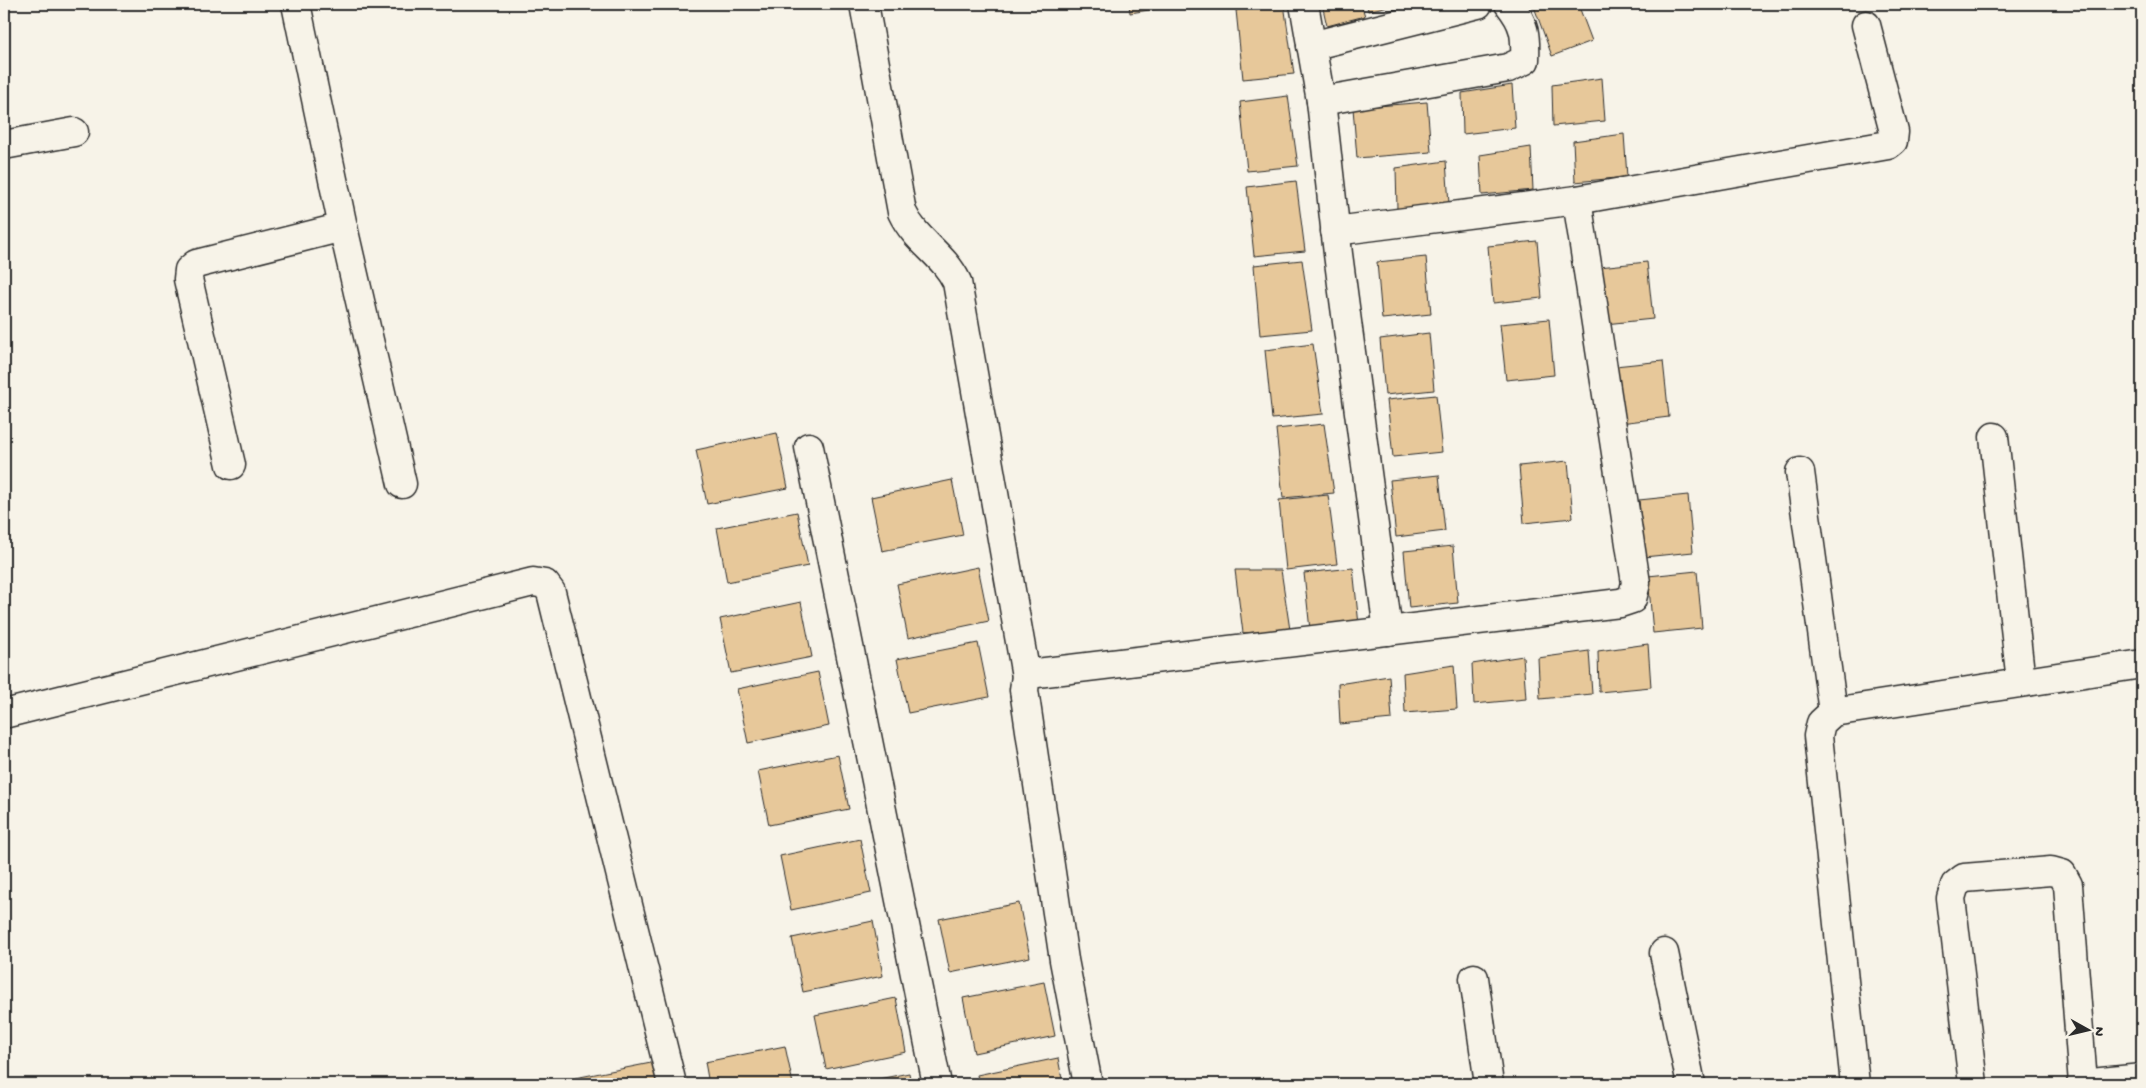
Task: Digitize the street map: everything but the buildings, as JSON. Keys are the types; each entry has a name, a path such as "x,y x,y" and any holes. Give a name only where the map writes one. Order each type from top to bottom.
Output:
{"street":[{"path":"296,4 343,227 402,484"},
{"path":"864,4 902,212 909,228 951,270 957,282 1026,676 1024,690 1064,960 1088,1084"},
{"path":"1304,4 1321,101 1335,231 1388,631"},
{"path":"1311,46 1478,4"},
{"path":"1321,101 1508,68 1525,60 1526,36 1517,14 1509,4"},
{"path":"1335,231 1577,200 1888,145 1893,142 1894,132 1866,25"},
{"path":"4,145 74,132"},
{"path":"1026,676 1620,603 1632,599 1636,583 1577,200"},
{"path":"231,465 188,279 189,270 196,264 343,227"},
{"path":"1994,437 2022,682"},
{"path":"809,447 937,1084"},
{"path":"1800,472 1833,712"},
{"path":"4,714 533,582 545,584 550,592 672,1084"},
{"path":"1855,1084 1818,736 1821,723 1833,712 2142,664"},
{"path":"1973,1084 1951,898 1954,885 1964,878 2052,871 2062,874 2068,885 2082,1084 2142,1078"},
{"path":"1664,953 1691,1084"},
{"path":"1474,978 1489,1084"}]}
